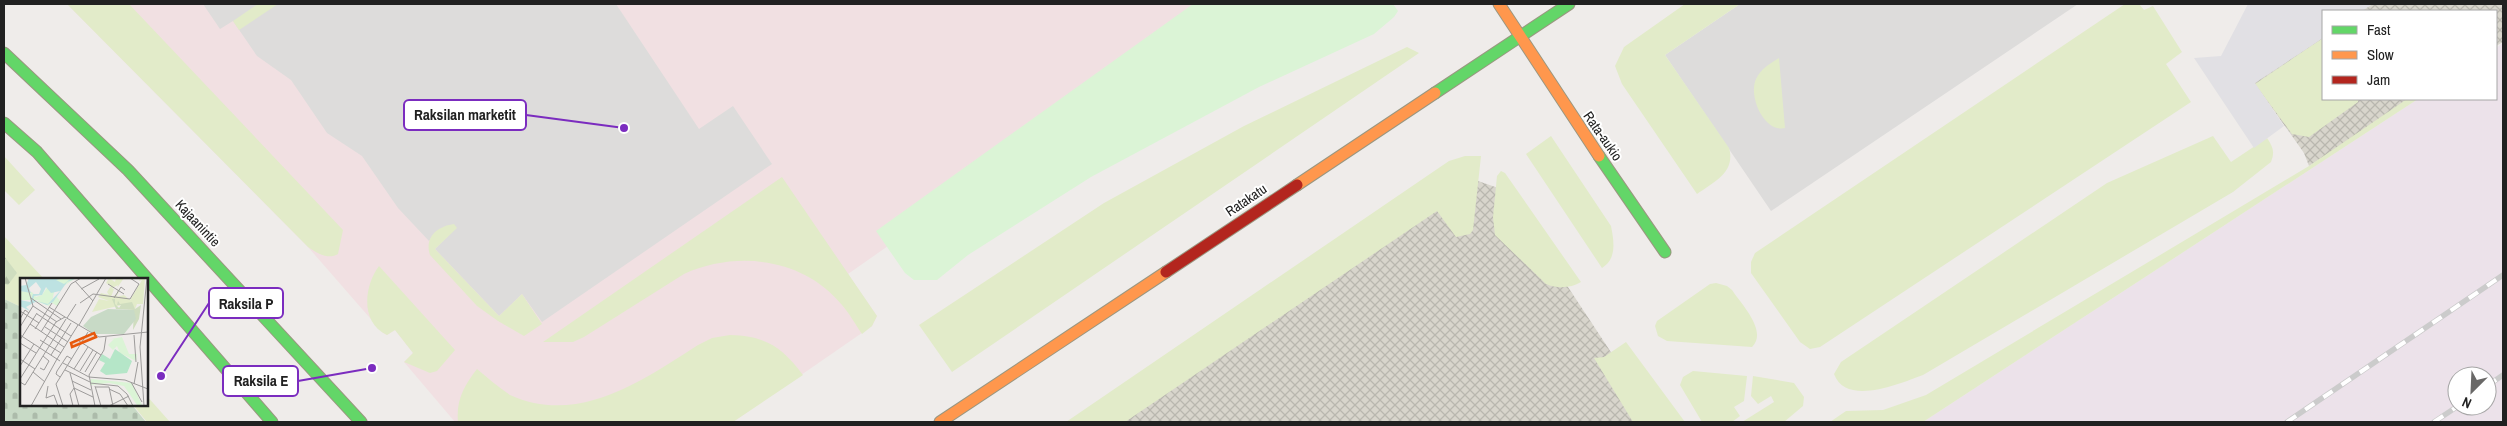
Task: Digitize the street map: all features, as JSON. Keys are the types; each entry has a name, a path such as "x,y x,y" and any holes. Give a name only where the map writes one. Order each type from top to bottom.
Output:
{"street":[{"name":"Rata-aukio","path":"1499,4 1521,35 1565,107 1665,252"},
{"name":"Ratakatu","path":"940,422 1569,4"},
{"name":"Kajaanintie","path":"4,53 128,170 361,422"},
{"path":"4,123 37,152 147,278"},
{"path":"148,280 272,422"}],"shaded area":[{"path":"67,4 1225,4 1228,8 848,274 877,316 872,326 733,422 455,422 404,362 413,353 395,330 387,335 383,333 308,247"},
{"path":"203,4 616,4 699,129 733,106 772,164 542,322 522,294 499,316 435,249 456,228 433,235 429,241 398,208 362,156 327,133 291,80 257,56 233,21 220,29"},
{"path":"1740,4 2078,4 1771,211 1665,55"},
{"path":"2248,4 2373,4 2364,10 2322,10 2322,39 2255,83 2284,126 2254,148 2194,58 2221,56"},
{"path":"2257,4 2503,4 2503,42 2497,45 2497,10 2322,10 2322,100 2412,100 2309,166 2304,153 2241,64"},
{"path":"2503,43 2503,422 1923,422 2416,100 2497,100 2497,47"},
{"path":"1452,172 1504,190 1657,422 1077,422"}],"green space":[{"path":"67,4 129,4 343,230 338,254 326,256 308,247"},
{"path":"258,4 278,4 239,30 233,21"},
{"path":"1193,4 1393,4 1398,11 1394,17 1374,34 1259,87 1091,177 968,255 937,280 914,280 905,273 876,231"},
{"path":"1685,4 1740,4 1665,55 1729,148 1729,164 1726,170 1697,194 1622,84 1615,66 1624,47"},
{"path":"2125,4 2139,4 2144,10 2153,6 2182,52 2166,64 2191,102 1820,347 1810,349 1800,342 1751,273 1751,262 1755,253"},
{"path":"2322,39 2322,100 2358,100 2358,102 2309,137 2292,134 2255,84"},
{"path":"1407,47 1419,53 952,372 919,325 1104,203 1244,126"},
{"path":"1779,58 1785,128 1777,128 1770,125 1764,119 1754,95 1754,86 1760,72"},
{"path":"2406,100 2416,100 1923,422 1830,422 1846,411 1883,410 1926,395 2309,166"},
{"path":"1551,136 1611,226 1612,255 1607,264 1602,268 1526,154"},
{"path":"2213,136 2231,162 2267,138 2273,150 2271,162 2233,192 1923,375 1875,390 1862,391 1850,389 1840,384 1834,374 1841,362 2107,183"},
{"path":"4,156 35,190 19,205 4,190"},
{"path":"1465,156 1481,156 1473,230 1470,234 1456,237 1437,211 1125,422 1066,422 1449,161"},
{"path":"1501,171 1505,173 1581,282 1573,286 1564,287 1546,284 1495,235 1493,217 1497,176"},
{"path":"782,177 877,316 872,326 862,334 842,305 826,289 809,277 789,268 769,263 747,261 726,262 684,274 584,337 573,342 543,342"},
{"path":"454,224 457,228 435,249 499,316 522,294 542,324 524,336 498,321 477,306 430,255 429,243 434,234 443,227"},
{"path":"4,236 43,278 20,278 20,307 4,299"},
{"path":"4,256 17,273 8,285 4,284"},
{"path":"379,266 455,350 437,371 430,373 404,362 413,353 395,330 387,335 372,322 367,304 368,293 374,274"},
{"path":"1716,283 1727,286 1732,290 1752,318 1757,333 1756,341 1752,347 1667,341 1658,336 1655,326 1657,321 1710,284"},
{"path":"4,299 20,307 20,406 133,406 146,422 4,422"},
{"path":"730,335 754,338 772,345 788,357 803,375 733,422 458,422 458,407 462,394 468,381 477,369 510,395 535,403 560,405 585,402 632,385 712,338"},
{"path":"1626,342 1685,422 1633,422 1594,358 1604,357"},
{"path":"1693,371 1747,376 1744,401 1734,407 1740,416 1732,422 1702,422 1680,385 1683,377"},
{"path":"1753,376 1794,383 1804,397 1803,406 1784,422 1742,422 1774,402 1771,396 1758,404 1751,396"},
{"path":"148,397 170,422 147,422 134,406 148,406"}],"railway":[{"path":"2287,422 2503,275"},
{"path":"2497,379 2503,375"},
{"path":"2434,422 2447,413"}],"traffic: fast":[{"path":"1435,93 1569,4"},
{"path":"4,53 128,170 361,422"},
{"path":"4,123 37,152 147,278"},
{"path":"1599,156 1665,252"},
{"path":"148,280 272,422"}],"traffic: slow":[{"path":"1499,4 1599,156"},
{"path":"1297,185 1435,93"},
{"path":"940,422 1166,272"}],"traffic: jam":[{"path":"1166,272 1297,185"}],"place":[{"name":"Raksilan marketit","path":"624,128"},
{"name":"Raksila E","path":"372,368"},
{"name":"Raksila P","path":"161,376"}]}
